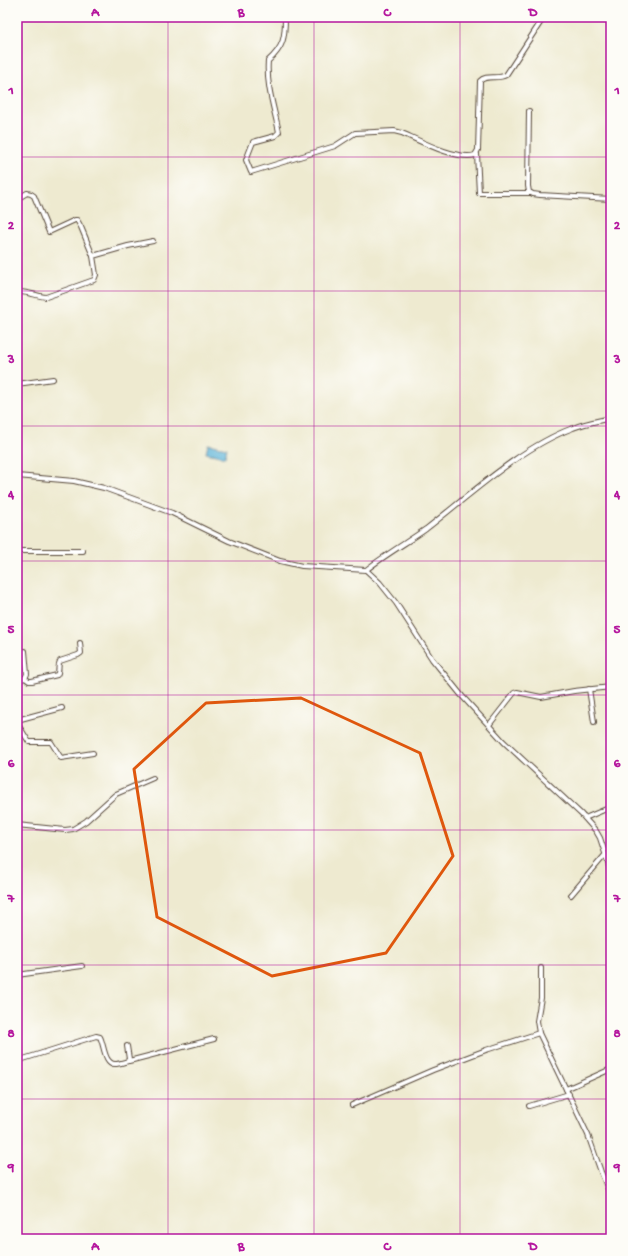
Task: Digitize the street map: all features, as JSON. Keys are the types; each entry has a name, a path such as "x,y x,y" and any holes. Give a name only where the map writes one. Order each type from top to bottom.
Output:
{"street":[{"path":"285,17 285,35 276,53 268,61 267,74 279,132 275,136 253,142 246,160 251,172 335,146 355,133 397,131 454,154 472,156 477,154"},
{"path":"544,17 506,75 501,77 484,78 480,81 477,154 479,193 530,193 611,198"},
{"path":"529,111 528,186 530,193"},
{"path":"17,199 27,193 34,196 49,232 77,220 82,228 93,256 96,275 94,280 46,297 27,292 17,292"},
{"path":"93,256 128,246 153,241"},
{"path":"17,384 53,379"},
{"path":"366,570 385,555 424,530 507,466 540,444 574,427 611,417"},
{"path":"17,476 74,481 104,488 172,513 230,541 280,561 302,566 366,570 380,583 396,603 424,648 446,677 504,742 585,818 600,838 611,878"},
{"path":"17,551 83,551"},
{"path":"17,680 25,678 32,681 57,675 58,664 60,661 81,653 80,643"},
{"path":"25,651 27,674 25,678"},
{"path":"489,725 514,693 517,692 541,696 611,687"},
{"path":"589,689 594,722"},
{"path":"62,708 17,721 30,742 51,742 61,758 93,753"},
{"path":"17,825 65,830 73,829 86,821 116,794 153,778"},
{"path":"585,818 611,807"},
{"path":"571,895 605,855"},
{"path":"17,975 82,966"},
{"path":"541,968 541,998 537,1021 539,1033 568,1091 588,1136 611,1196"},
{"path":"352,1105 434,1070 486,1050 539,1033"},
{"path":"17,1061 96,1036 100,1037 102,1040 109,1061 113,1064 214,1039"},
{"path":"127,1046 130,1059 128,1061"},
{"path":"529,1106 568,1091 611,1069"}],"highlighted area":[{"path":"301,698 420,753 453,856 386,953 272,976 157,917 134,769 206,703"}],"water":[{"path":"208,444 227,448 225,457 206,453"}]}
